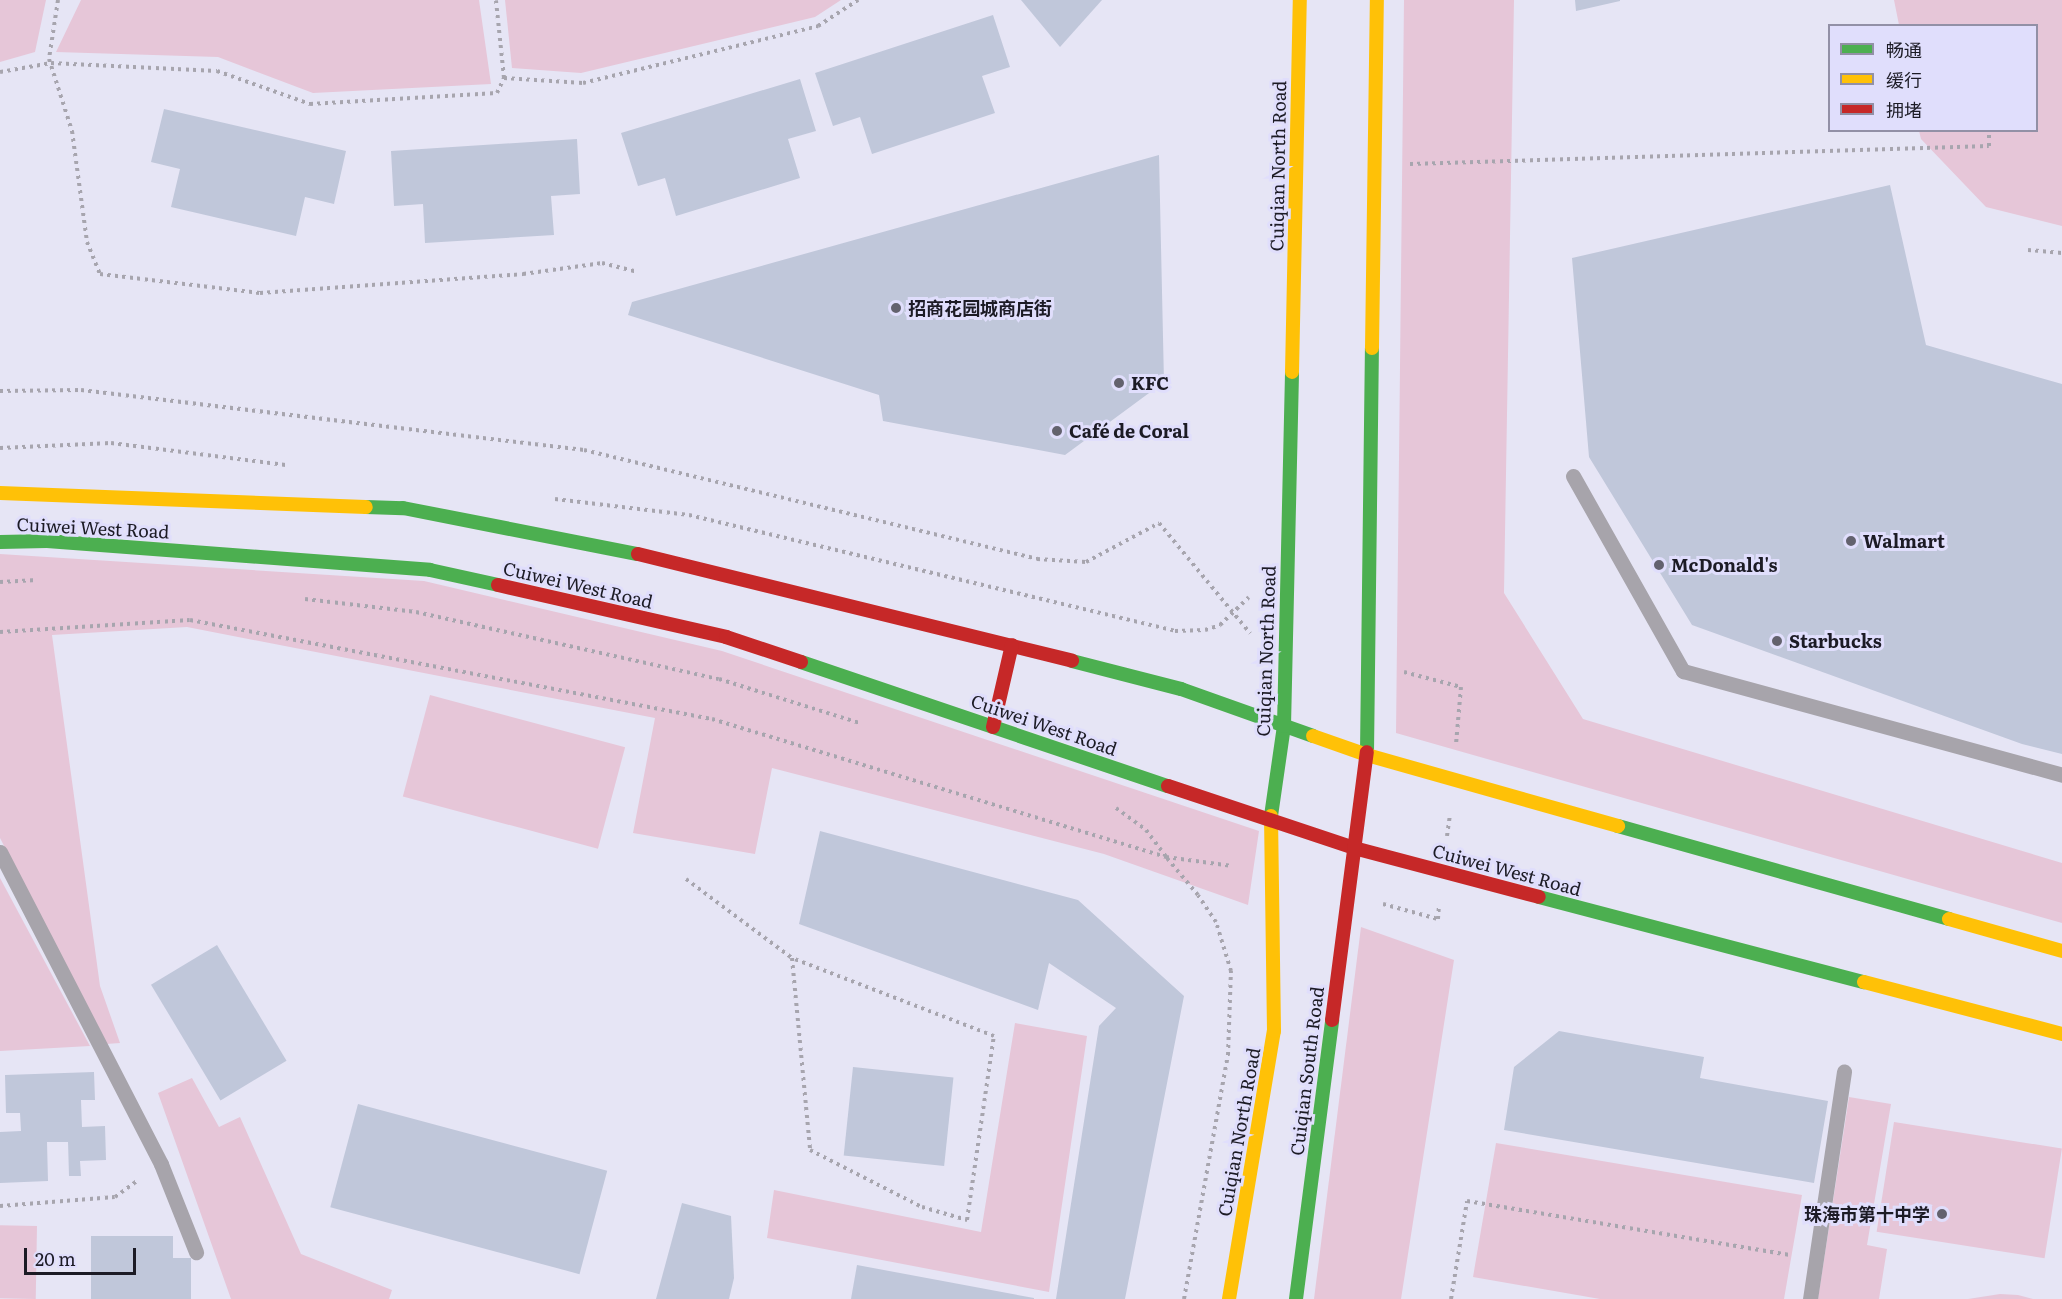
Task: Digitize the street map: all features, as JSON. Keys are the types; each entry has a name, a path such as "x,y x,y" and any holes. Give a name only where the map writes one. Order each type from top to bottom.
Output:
{"main road":[{"name":"Cuiqian North Road","path":"1229,1299 1274,1031 1270,821 1284,726 1300,0"},
{"path":"1367,755 1377,0"},
{"name":"Cuiwei West Road","path":"0,493 403,508 698,566 1181,688 1367,755 2062,951"},
{"name":"Cuiwei West Road","path":"0,542 47,541 430,570 726,637 1354,848 2062,1034"},
{"path":"993,727 1012,645"},
{"name":"Cuiqian South Road","path":"1296,1299 1367,755"}],"lane":[{"path":"1574,476 1683,670 2062,775"},
{"path":"0,852 161,1164 196,1252"},
{"path":"1810,1299 1844,1072"}],"path":[{"path":"58,0 51,63 72,131 87,242 100,274 260,293 523,274 602,263 635,271"},
{"path":"0,72 51,63 217,71 310,104 497,93 504,78 496,0"},
{"path":"504,78 583,82 818,26 858,0"},
{"path":"1374,165 1989,146 1989,132"},
{"path":"2028,250 2062,253"},
{"path":"0,391 81,390 584,450 1037,559 1086,562 1159,523 1256,640"},
{"path":"0,448 111,443 288,465"},
{"path":"548,498 689,515 1175,631 1205,630 1234,614 1254,589"},
{"path":"0,582 42,580"},
{"path":"301,599 416,612 719,679 867,725"},
{"path":"0,632 190,620 712,719 1166,858 1232,866"},
{"path":"1113,807 1146,830 1166,858 1198,895 1216,922 1231,971 1228,1055 1184,1299"},
{"path":"686,879 792,958 994,1036 967,1220 922,1207 810,1150 792,958"},
{"path":"0,1206 115,1197 161,1164"},
{"path":"1451,1299 1467,1201 1816,1259"}],"shaded area":[{"path":"0,0 46,0 35,52 0,62"},
{"path":"81,0 479,0 491,84 313,93 218,57 56,52"},
{"path":"505,0 841,0 815,17 581,73 512,68"},
{"path":"1404,0 1514,0 1504,593 1583,719 2062,863 2062,923 1396,733"},
{"path":"1894,0 2062,0 2062,226 1986,207 1921,139 1919,132 2038,132 2038,24 1899,24"},
{"path":"0,554 424,581 722,651 1259,831 1248,905 1104,854 772,768 755,854 633,833 655,718 187,627 52,635 100,986 120,1043 106,1044 0,838"},
{"path":"430,695 625,747 598,849 403,796"},
{"path":"0,878 90,1046 0,1051"},
{"path":"1361,927 1454,960 1401,1299 1314,1299"},
{"path":"1015,1023 1087,1036 1049,1292 767,1238 774,1190 981,1232"},
{"path":"192,1078 219,1127 240,1117 301,1254 392,1290 389,1299 231,1299 158,1093"},
{"path":"1849,1097 1891,1104 1867,1245 1887,1249 1879,1299 1818,1299"},
{"path":"1894,1122 2062,1149 2045,1258 1877,1232"},
{"path":"1496,1143 1802,1195 1784,1299 1600,1299 1473,1277"},
{"path":"0,1225 37,1226 36,1299 0,1298"},
{"path":"2000,1294 2018,1295 2033,1299 1968,1299"}],"building":[{"path":"1021,0 1102,0 1060,47"},
{"path":"1575,0 1620,0 1620,1 1576,11"},
{"path":"993,15 1010,67 982,76 995,113 872,154 860,117 833,126 815,73"},
{"path":"800,79 816,131 788,139 800,178 676,216 665,178 638,186 621,133"},
{"path":"164,109 346,151 334,204 305,197 296,236 171,207 180,169 151,162"},
{"path":"577,139 580,194 551,196 554,235 425,243 423,204 394,206 391,151"},
{"name":"招商花园城商店街","path":"1159,155 1164,382 1065,455 883,421 879,395 628,315 632,302"},
{"name":"Walmart","path":"1890,185 1926,345 2062,384 2062,754 2022,744 1692,625 1589,457 1572,258"},
{"path":"820,831 1078,900 1184,996 1125,1299 1056,1299 1099,1026 1116,1008 1049,963 1038,1010 799,924"},
{"path":"217,945 287,1061 221,1100 151,985"},
{"path":"1559,1031 1704,1057 1700,1078 1828,1101 1814,1183 1504,1130 1514,1067"},
{"path":"853,1067 953,1078 944,1166 844,1156"},
{"path":"94,1072 95,1100 81,1100 82,1127 105,1126 106,1160 80,1161 81,1176 69,1176 68,1142 47,1142 48,1181 0,1183 0,1132 21,1131 20,1113 6,1113 5,1075"},
{"path":"358,1104 607,1171 580,1274 330,1207"},
{"path":"682,1203 731,1216 734,1278 729,1299 656,1299"},
{"path":"91,1236 173,1236 173,1258 191,1258 191,1299 91,1299"},
{"path":"857,1265 1034,1298 1034,1299 851,1299"}],"traffic: fast":[{"path":"1367,752 1372,348"},
{"path":"1271,816 1284,726 1292,372"},
{"path":"366,507 403,508 638,554"},
{"path":"0,542 47,541 430,570 498,585"},
{"path":"1072,661 1181,689 1313,736"},
{"path":"801,662 1168,786"},
{"path":"1618,826 1949,919"},
{"path":"1539,897 1864,982"},
{"path":"1296,1299 1332,1020"}],"traffic: slow":[{"path":"1292,372 1300,0"},
{"path":"1372,348 1377,0"},
{"path":"0,493 366,507"},
{"path":"1313,736 1367,755 1618,826"},
{"path":"1229,1299 1274,1031 1271,816"},
{"path":"1949,919 2062,951"},
{"path":"1864,982 2062,1034"}],"traffic: jam":[{"path":"638,554 1072,661"},
{"path":"498,585 726,637 801,662"},
{"path":"993,727 1012,645"},
{"path":"1332,1020 1367,752"},
{"path":"1168,786 1354,848 1539,897"}],"place":[{"name":"招商花园城商店街","path":"896,308"},
{"name":"KFC","path":"1119,383"},
{"name":"Café de Coral","path":"1057,431"},
{"name":"Walmart","path":"1851,541"},
{"name":"McDonald's","path":"1659,565"},
{"name":"Starbucks","path":"1777,641"},
{"name":"珠海市第十中学","path":"1942,1214"}]}
